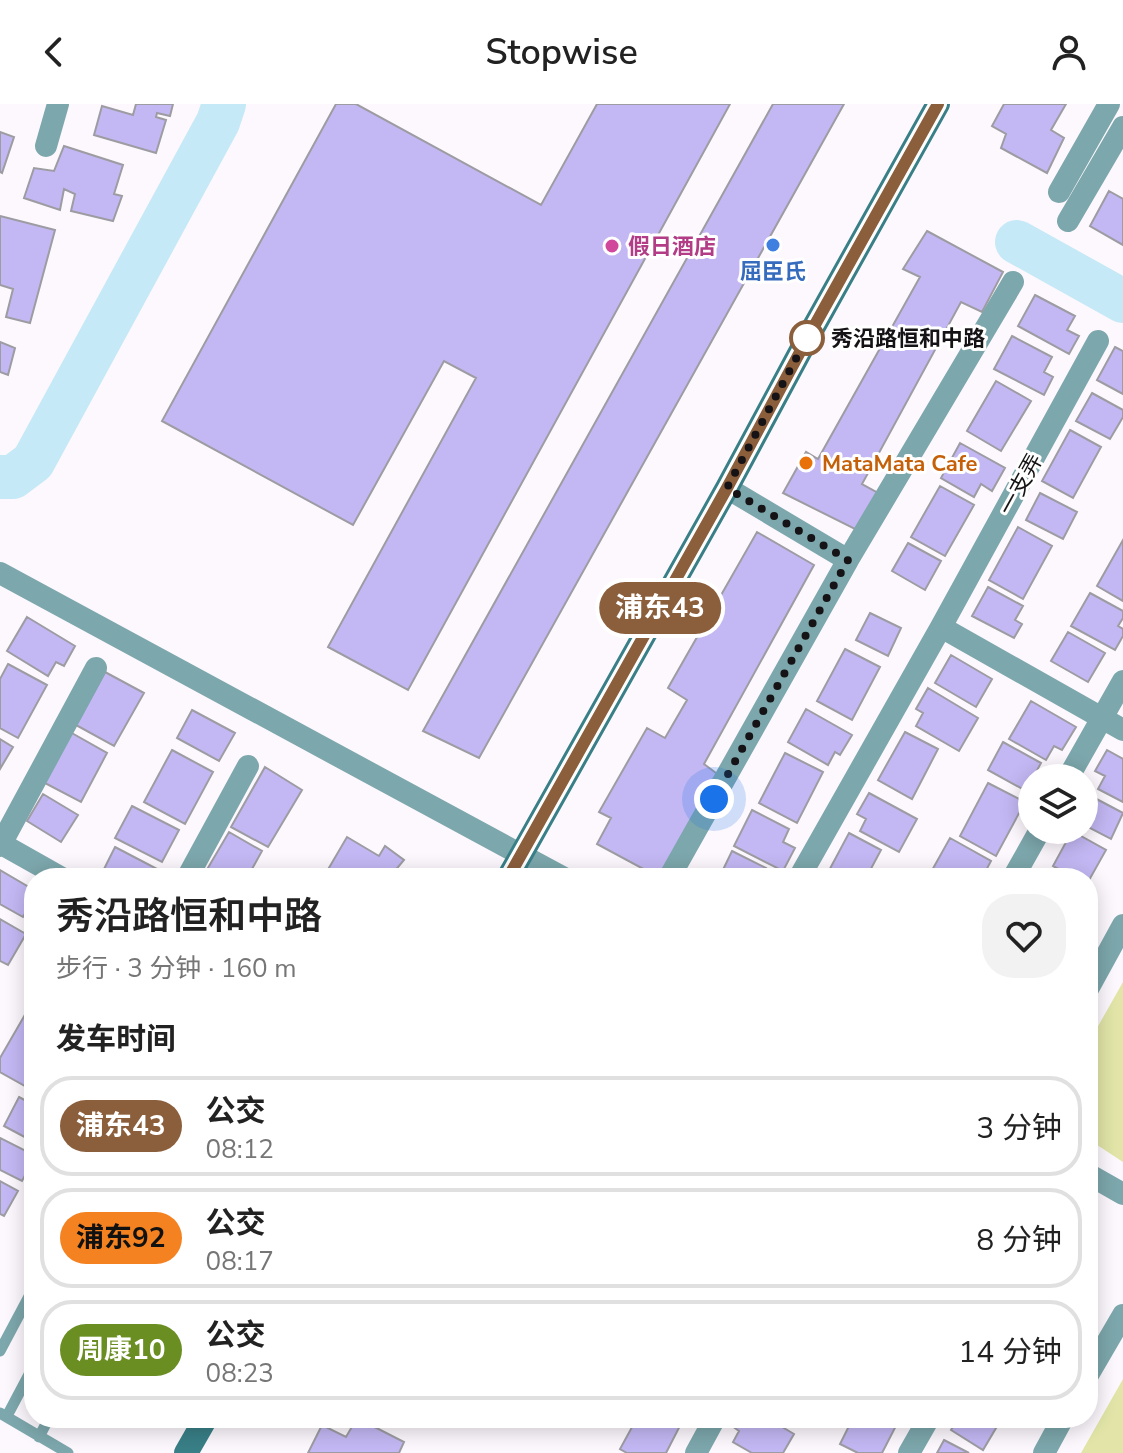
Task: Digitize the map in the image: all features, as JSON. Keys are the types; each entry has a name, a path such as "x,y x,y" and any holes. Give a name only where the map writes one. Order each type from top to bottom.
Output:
{"main road":[{"path":"514,868 938,104"},
{"path":"186,1453 200,1428"}],"street":[{"path":"46,146 58,104"},
{"path":"1059,192 1109,104"},
{"path":"1068,221 1123,127"},
{"path":"675,868 848,560 1013,282"},
{"name":"一支弄","path":"805,868 1098,341"},
{"path":"727,488 848,560"},
{"path":"0,573 545,868"},
{"path":"941,627 1123,730"},
{"path":"43,868 0,845 96,668"},
{"path":"1076,764 1123,681"},
{"path":"192,868 248,766"},
{"path":"1019,868 1032,844"},
{"path":"1098,971 1123,925"},
{"path":"1098,1180 1123,1194"},
{"path":"1098,1358 1123,1315"},
{"path":"696,1453 710,1428"},
{"path":"909,1453 923,1428"},
{"path":"1044,1453 1056,1428"}],"lane":[{"path":"0,1351 24,1306"},
{"path":"24,1381 3,1414 24,1427"},
{"path":"25,1428 68,1453"},
{"path":"39,1437 44,1428"}],"green space":[{"path":"1123,982 1123,1162 1098,1146 1098,1026"},
{"path":"1123,1379 1123,1453 1081,1453 1098,1428"}],"building":[{"path":"136,104 173,104 170,116 157,113 156,117 166,120 156,153 94,135 102,106 133,115"},
{"path":"336,104 356,104 541,205 597,104 730,104 408,690 328,647 476,378 444,361 353,525 162,421"},
{"path":"773,104 844,104 479,758 423,731"},
{"path":"1004,104 1066,104 1051,130 1064,138 1047,173 1001,148 1006,134 992,126"},
{"path":"0,132 14,137 2,173 0,172"},
{"path":"64,146 123,165 114,194 122,196 113,221 71,211 75,194 64,189 60,210 24,198 34,168 54,171"},
{"path":"1109,191 1123,199 1123,245 1090,226"},
{"path":"0,216 55,230 30,323 6,317 13,289 0,285"},
{"path":"927,231 1003,272 982,312 961,302 862,484 878,493 857,530 783,493 806,452 818,459 920,277 903,269"},
{"path":"1035,295 1075,316 1067,330 1079,336 1069,354 1018,326"},
{"path":"1012,336 1052,357 1044,372 1053,377 1044,395 994,369"},
{"path":"0,342 15,348 8,375 0,372"},
{"path":"1115,347 1123,351 1123,394 1097,380"},
{"path":"996,381 1031,401 1001,451 967,431"},
{"path":"1092,393 1123,410 1123,417 1110,439 1076,421"},
{"path":"1070,430 1101,447 1073,498 1042,481"},
{"path":"960,443 1005,468 992,491 981,484 974,497 941,478"},
{"path":"940,486 974,505 945,556 911,537"},
{"path":"1040,493 1077,512 1063,539 1026,520"},
{"path":"1018,527 1052,546 1023,599 989,580"},
{"path":"757,532 814,565 704,764 720,776 666,868 641,868 597,844 611,818 599,812 647,728 665,738 687,700 668,688"},
{"path":"1123,540 1123,601 1097,586"},
{"path":"908,543 941,561 925,590 892,571"},
{"path":"988,587 1023,606 1015,620 1022,624 1014,638 972,616"},
{"path":"1090,593 1123,611 1118,626 1123,629 1123,636 1115,650 1071,626"},
{"path":"870,613 901,628 888,656 856,640"},
{"path":"27,617 75,646 64,666 56,662 48,676 7,651"},
{"path":"1068,632 1105,653 1088,682 1051,661"},
{"path":"845,649 880,667 852,720 817,701"},
{"path":"951,655 992,679 976,707 935,683"},
{"path":"8,664 47,685 18,738 0,728 0,679"},
{"path":"105,672 144,693 114,746 76,725"},
{"path":"928,688 978,718 959,751 916,726 923,713 916,709"},
{"path":"1031,701 1076,727 1062,750 1054,746 1046,760 1009,739"},
{"path":"806,709 852,735 840,755 835,752 828,765 788,742"},
{"path":"192,710 235,733 219,761 177,738"},
{"path":"70,732 107,753 81,802 43,782"},
{"path":"905,732 938,749 912,799 878,780"},
{"path":"0,739 13,747 0,769"},
{"path":"1003,742 1041,763 1018,764 1018,787 988,770"},
{"path":"172,750 213,772 185,824 144,802"},
{"path":"1107,750 1123,759 1123,802 1098,789 1105,776 1098,772 1098,766"},
{"path":"785,753 823,772 797,823 759,803"},
{"path":"265,767 302,790 268,847 231,827"},
{"path":"988,783 1018,798 1018,815 996,856 960,836"},
{"path":"869,793 917,819 899,852 860,831 866,819 857,814"},
{"path":"43,794 78,815 61,842 27,821"},
{"path":"1098,800 1123,813 1111,839 1098,832"},
{"path":"132,806 179,830 162,862 115,838"},
{"path":"752,810 789,829 783,842 795,848 785,868 777,868 734,846"},
{"path":"229,832 262,851 253,868 208,868"},
{"path":"849,833 881,850 871,868 830,868"},
{"path":"347,837 379,856 385,846 404,860 397,868 329,868"},
{"path":"950,838 991,861 987,868 933,868"},
{"path":"1065,844 1095,844 1106,850 1096,868 1053,866"},
{"path":"115,847 155,868 104,868"},
{"path":"732,851 766,868 724,868"},
{"path":"0,870 24,884 24,915 0,904"},
{"path":"0,919 24,933 24,937 8,965 0,961"},
{"path":"24,1016 24,1086 0,1072 0,1058"},
{"path":"19,1097 24,1100 24,1137 4,1126"},
{"path":"0,1138 24,1150 24,1177 22,1181 0,1170"},
{"path":"0,1181 18,1191 4,1216 0,1214"},
{"path":"320,1428 328,1428 346,1437 351,1428 377,1428 404,1442 399,1453 308,1453"},
{"path":"632,1428 679,1428 666,1453 627,1453 620,1449"},
{"path":"735,1428 784,1428 794,1434 783,1453 752,1453 733,1442 739,1431"},
{"path":"848,1428 895,1428 882,1453 858,1453 840,1444"},
{"path":"952,1428 996,1428 983,1450"},
{"path":"944,1440 969,1453 937,1453"}],"waterway":[{"path":"0,477 13,477 33,462 218,122 224,104"},
{"path":"1017,242 1123,301"}],"bus line":[{"name":"浦东43","path":"514,868 938,104"}],"place":[{"name":"屈臣氏","path":"773,245"},
{"name":"假日酒店","path":"612,246"},
{"name":"秀沿路恒和中路","path":"807,338"},
{"name":"MataMata Cafe","path":"806,463"}],"route":[{"path":"714,799 848,560 727,488 807,338"}]}
